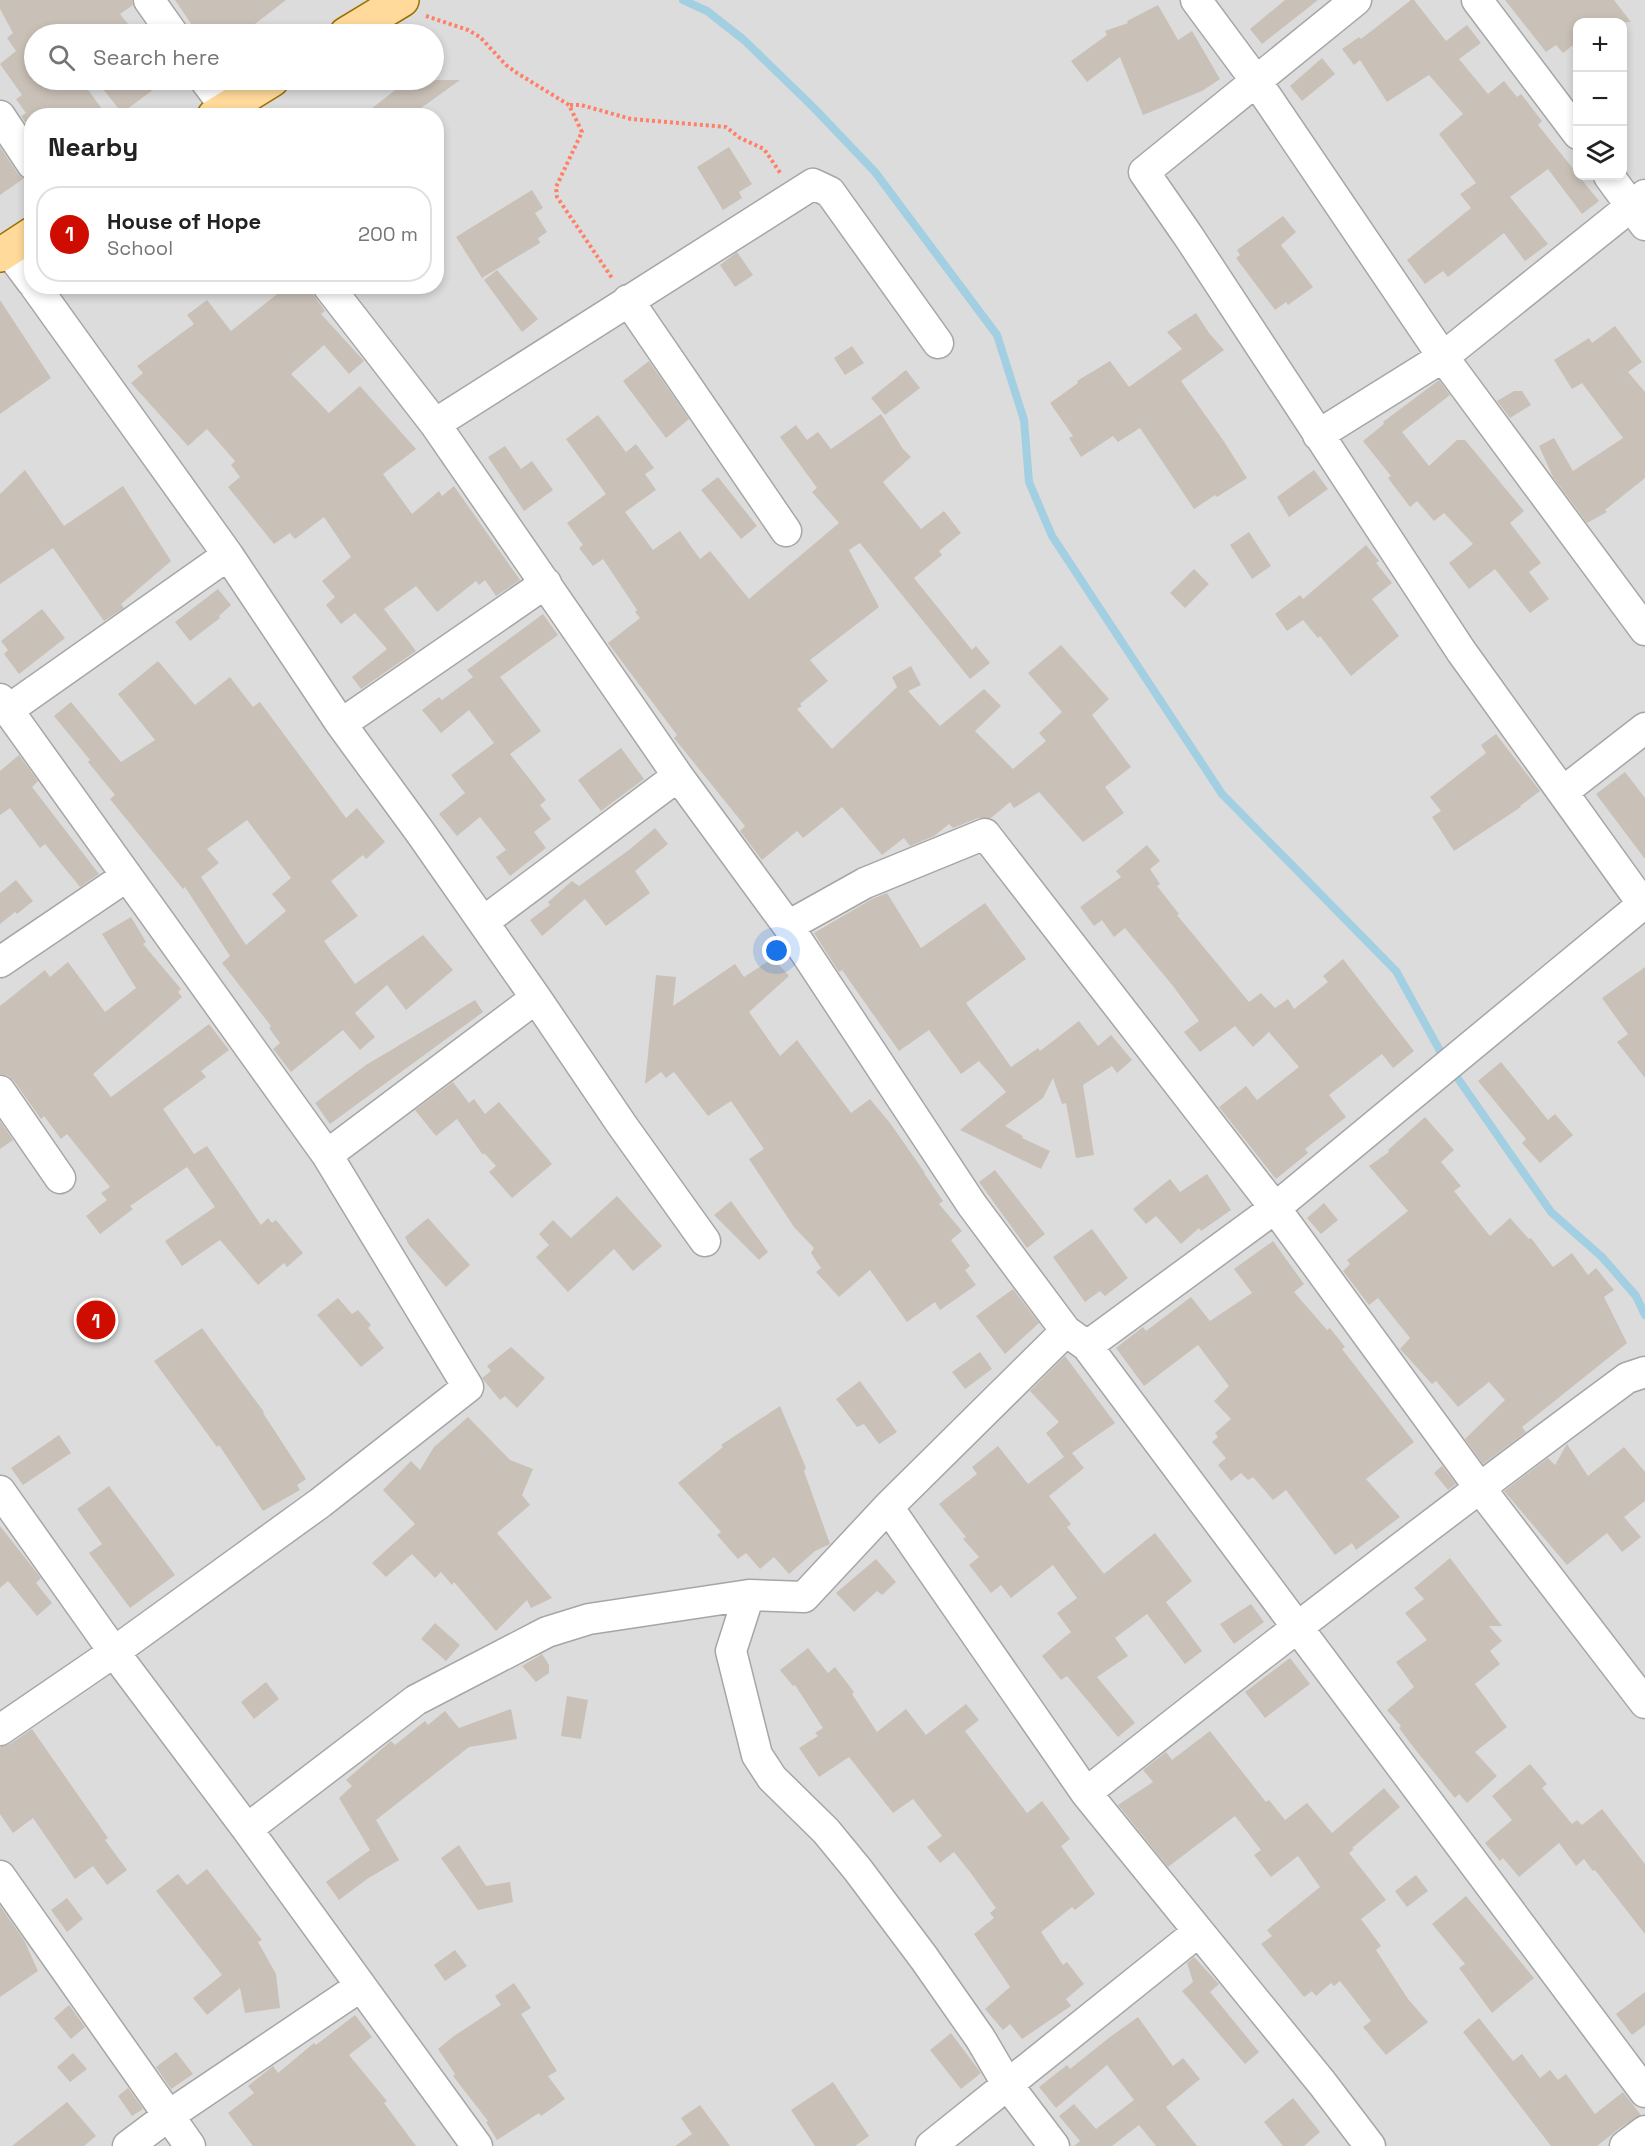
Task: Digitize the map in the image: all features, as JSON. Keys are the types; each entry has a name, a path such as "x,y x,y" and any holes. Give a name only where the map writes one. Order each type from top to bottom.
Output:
{"main road":[{"path":"363,24 398,3"},
{"path":"226,108 256,90"}],"street":[{"path":"149,0 166,24"},
{"path":"1196,0 1256,81 1443,357 1645,630"},
{"path":"247,1828 416,1700 547,1632 589,1619 749,1595 804,1597 888,1507 1076,1339 1275,1208 1644,905 1461,651 1144,172 1356,0"},
{"path":"1477,0 1573,127"},
{"path":"210,90 218,108"},
{"path":"0,116 24,152"},
{"path":"1318,435 1443,357 1640,208 1613,180"},
{"path":"435,424 813,184 830,192 938,343"},
{"path":"13,246 24,267"},
{"path":"40,294 228,555 341,724 483,922 622,1125 705,1241"},
{"path":"334,294 435,424 678,776 788,926 972,1205 1297,1626 1645,2092"},
{"path":"628,300 786,531"},
{"path":"0,1730 114,1652 320,1503 468,1388 327,1155 4,705 228,555"},
{"path":"341,724 546,583"},
{"path":"1564,791 1645,728"},
{"path":"483,922 678,776"},
{"path":"788,926 865,883 985,834 1275,1208 1479,1487 1645,1703"},
{"path":"0,962 127,876"},
{"path":"327,1155 536,998"},
{"path":"0,1091 60,1178"},
{"path":"1086,1793 1297,1626 1479,1487 1627,1378 1645,1372"},
{"path":"0,1491 114,1652 247,1828 477,2146"},
{"path":"888,1507 1086,1793 1322,2083 1370,2146"},
{"path":"749,1595 731,1651 757,1755 772,1778 826,1831 858,1870 924,1958 980,2038 1007,2084 1054,2146"},
{"path":"0,1876 190,2146"},
{"path":"931,2146 1198,1932"},
{"path":"128,2146 168,2116 361,1986"},
{"path":"1624,2146 1645,2131"}],"path":[{"path":"398,3 468,30 480,37 517,73 569,105 581,105 631,119 726,127 740,138 764,149 795,194"},
{"path":"569,105 582,132 556,187 556,197 628,300"}],"shaded area":[{"path":"0,0 1645,0 1645,2146 0,2146"}],"building":[{"path":"0,0 132,0 133,5 120,14 128,24 24,24 24,90 88,90 101,108 24,108 24,110 16,99 22,95 0,64 16,51 7,38 13,33 0,9"},
{"path":"175,0 286,0 255,24 191,24"},
{"path":"1285,0 1318,0 1262,44 1250,29"},
{"path":"1411,0 1414,0 1446,41 1467,25 1481,43 1459,59 1488,94 1504,81 1517,97 1521,94 1542,121 1538,125 1573,169 1573,180 1582,180 1599,201 1582,214 1548,169 1510,197 1548,244 1525,261 1504,233 1448,277 1443,271 1425,284 1407,260 1471,208 1460,194 1476,183 1439,134 1463,114 1429,75 1387,102 1360,60 1354,65 1342,49 1359,37 1361,39"},
{"path":"1505,0 1614,0 1631,22 1627,22 1627,18 1573,18 1573,45 1563,53 1556,45 1546,52"},
{"path":"1158,5 1178,40 1192,31 1220,79 1202,91 1143,115 1120,57 1087,82 1071,61 1107,35 1105,31 1128,23 1127,21"},
{"path":"1322,58 1335,74 1302,101 1290,86"},
{"path":"444,80 460,80 421,108 372,108 395,90 444,90"},
{"path":"104,90 153,90 129,108 118,108"},
{"path":"0,147 23,179 0,195"},
{"path":"729,147 752,184 739,192 742,198 723,210 697,167"},
{"path":"532,190 543,208 535,213 547,232 538,238 540,243 482,278 456,237"},
{"path":"1283,216 1296,232 1281,245 1313,287 1288,305 1286,302 1275,310 1236,258 1240,255 1237,250"},
{"path":"737,252 753,275 735,287 720,265"},
{"path":"497,270 538,319 522,332 484,280"},
{"path":"277,294 313,294 325,311 321,314 364,361 349,374 324,345 291,374 329,413 360,386 416,449 383,474 412,514 439,491 442,496 454,486 520,580 496,596 485,580 479,585 476,581 437,612 416,586 384,609 416,651 361,689 352,677 387,649 355,613 341,624 326,605 335,597 322,581 351,557 324,517 295,539 290,533 274,544 228,487 240,477 231,465 235,461 207,429 188,446 131,383 143,373 137,366 194,324 187,315 207,300 231,331"},
{"path":"0,300 51,378 0,414"},
{"path":"1196,313 1224,350 1181,381 1247,478 1194,509 1140,428 1118,442 1113,436 1081,457 1069,438 1073,436 1050,403 1078,383 1077,381 1110,361 1129,387 1182,349 1167,332"},
{"path":"1615,326 1642,362 1628,372 1645,392 1645,478 1605,510 1607,512 1587,523 1553,477 1539,446 1554,438 1573,471 1623,438 1582,383 1572,389 1554,360 1589,338 1592,343"},
{"path":"852,346 864,363 845,375 834,358"},
{"path":"649,361 689,419 666,438 623,381"},
{"path":"906,370 920,388 885,415 871,398"},
{"path":"1439,380 1450,395 1402,432 1429,466 1457,440 1465,440 1524,511 1510,523 1541,563 1529,572 1549,599 1530,613 1495,569 1469,589 1449,563 1473,544 1444,513 1434,521 1417,501 1410,507 1388,478 1391,476 1363,441 1384,424 1383,422"},
{"path":"1514,391 1522,391 1531,405 1510,418 1497,401"},
{"path":"881,414 903,449 911,457 883,482 921,529 944,511 961,533 939,551 942,555 914,578 972,650 976,646 990,663 970,679 860,543 849,550 879,607 810,660 828,681 797,709 832,749 897,687 892,677 911,666 921,685 908,691 940,726 984,689 1001,706 975,731 1013,769 1046,741 1039,733 1062,712 1028,673 1061,645 1109,699 1092,715 1131,767 1105,787 1124,813 1083,842 1039,792 1014,808 1010,802 991,818 978,818 953,828 949,824 934,836 910,846 904,838 882,855 842,807 803,838 797,831 762,860 740,831 745,826 674,738 677,735 608,643 640,618 603,559 593,566 579,548 583,545 567,523 606,494 566,439 598,415 626,452 636,444 654,468 645,474 656,490 625,512 653,550 680,531 700,559 710,551 749,599 839,523 812,492 817,488 780,437 796,425 807,440 818,432 831,449"},
{"path":"505,446 521,469 532,461 553,490 524,511 488,457"},
{"path":"25,470 64,526 123,486 171,561 121,604 124,608 104,621 53,548 0,584 0,494"},
{"path":"1314,470 1328,489 1289,517 1277,497"},
{"path":"718,477 757,526 741,539 701,490"},
{"path":"1249,532 1271,566 1252,579 1230,545"},
{"path":"1366,545 1379,561 1376,563 1392,583 1372,599 1399,636 1351,676 1320,636 1318,638 1303,620 1287,631 1275,614 1300,595 1303,599"},
{"path":"1194,569 1209,584 1185,608 1170,593"},
{"path":"218,589 231,605 219,616 220,618 190,641 175,622"},
{"path":"42,609 65,638 19,674 4,654 8,650 1,641"},
{"path":"543,614 558,635 500,677 541,731 510,754 546,800 540,805 551,819 534,832 546,848 510,876 496,857 506,850 480,817 457,836 439,814 465,793 451,775 494,743 469,710 441,733 422,710 439,697 442,700 473,677 467,670"},
{"path":"158,661 195,705 230,677 253,707 260,702 346,818 357,808 385,842 366,859 363,855 331,881 358,916 324,941 355,984 423,935 453,970 406,1010 387,985 355,1013 375,1037 360,1050 343,1030 291,1072 273,1049 280,1043 269,1028 271,1026 222,963 230,956 185,887 183,889 110,799 115,795 54,716 71,702 121,762 155,740 118,694","holes":["247,820 291,878 272,894 286,911 246,945 201,877 219,863 207,849"]},
{"path":"1496,734 1540,791 1521,807 1454,851 1432,817 1441,811 1430,797 1486,753 1481,745"},
{"path":"621,748 644,779 601,811 578,780"},
{"path":"19,755 38,781 32,787 99,874 80,887 45,844 40,848 10,808 0,815 0,771"},
{"path":"1625,772 1645,798 1645,859 1596,794"},
{"path":"655,828 668,844 635,871 650,893 606,926 585,899 542,936 530,920 550,905 548,902 572,881 579,886"},
{"path":"1147,845 1160,861 1150,869 1160,884 1157,886 1179,914 1177,915 1249,1002 1261,993 1275,1008 1288,999 1294,1009 1328,982 1323,976 1343,959 1414,1051 1393,1068 1382,1054 1329,1095 1346,1117 1305,1149 1308,1153 1276,1179 1219,1107 1246,1086 1257,1100 1299,1067 1269,1032 1253,1047 1235,1026 1200,1052 1184,1032 1199,1021 1125,928 1114,937 1102,920 1094,926 1080,907 1121,877 1116,871"},
{"path":"16,880 33,901 0,924 0,893"},
{"path":"887,893 921,948 985,903 1026,959 966,1003 1011,1067 1038,1048 1040,1051 1079,1021 1098,1046 1111,1035 1132,1060 1117,1073 1112,1066 1083,1085 1094,1155 1076,1158 1066,1103 1062,1104 1053,1078 1043,1098 1005,1126 1023,1136 1022,1138 1050,1151 1041,1169 960,1130 1006,1092 979,1061 961,1074 929,1030 899,1051 842,970 839,972 814,933 872,899"},
{"path":"131,917 146,942 143,944 181,989 178,992 182,997 93,1074 111,1097 209,1024 229,1050 201,1071 206,1077 163,1109 194,1154 207,1146 261,1225 268,1218 272,1223 276,1220 303,1253 287,1267 284,1263 258,1285 220,1240 182,1266 165,1241 215,1207 187,1167 130,1206 133,1209 100,1234 86,1216 107,1200 101,1193 110,1187 67,1134 61,1139 44,1116 41,1119 14,1081 0,1074 0,1006 45,970 50,977 68,962 105,1012 136,988 102,934"},
{"path":"773,958 789,976 749,1012 780,1056 797,1040 851,1113 870,1099 925,1173 943,1201 939,1204 962,1231 951,1240 970,1266 965,1270 976,1285 940,1310 935,1302 907,1322 870,1270 839,1297 816,1272 821,1268 811,1253 814,1248 794,1227 749,1159 764,1149 731,1101 708,1116 674,1072 666,1078 661,1072 645,1084 656,975 676,977 673,1006 735,964 744,977"},
{"path":"1645,967 1645,1078 1617,1042 1628,1034 1602,998"},
{"path":"475,1000 483,1012 330,1124 315,1103 366,1065"},
{"path":"1501,1062 1548,1120 1555,1114 1573,1135 1540,1163 1522,1143 1526,1139 1478,1081"},
{"path":"453,1082 469,1103 474,1099 485,1114 499,1102 552,1164 512,1198 489,1172 496,1166 484,1153 483,1155 457,1119 436,1136 415,1110"},
{"path":"1425,1117 1454,1150 1441,1162 1461,1186 1454,1191 1490,1236 1510,1218 1529,1239 1531,1238 1553,1267 1572,1253 1588,1275 1596,1268 1614,1290 1604,1297 1627,1343 1522,1427 1526,1432 1483,1464 1465,1439 1505,1400 1489,1382 1458,1407 1436,1381 1432,1384 1400,1349 1410,1338 1378,1298 1369,1305 1343,1271 1350,1264 1347,1260 1408,1211 1369,1166 1389,1152 1388,1150"},
{"path":"0,1121 13,1140 0,1149"},
{"path":"995,1170 1045,1234 1027,1248 979,1182"},
{"path":"1207,1174 1231,1210 1201,1231 1199,1228 1181,1244 1156,1216 1146,1224 1133,1209 1170,1179 1180,1192"},
{"path":"617,1196 662,1246 633,1271 614,1249 568,1292 536,1257 549,1245 539,1234 553,1220 571,1238"},
{"path":"731,1201 768,1252 759,1260 714,1215"},
{"path":"1324,1203 1338,1220 1321,1234 1307,1218"},
{"path":"428,1218 470,1265 446,1287 409,1245 405,1237"},
{"path":"1092,1229 1128,1278 1105,1296 1100,1291 1085,1302 1053,1257"},
{"path":"1273,1241 1304,1284 1294,1292 1327,1330 1330,1328 1345,1347 1342,1349 1414,1442 1366,1479 1400,1517 1356,1550 1352,1543 1335,1555 1286,1490 1273,1500 1253,1477 1248,1480 1241,1473 1231,1481 1218,1465 1226,1458 1212,1442 1218,1437 1215,1433 1231,1419 1214,1401 1229,1386 1198,1345 1144,1386 1116,1348 1143,1327 1146,1331 1191,1297 1210,1321 1252,1293 1234,1269"},
{"path":"1013,1289 1039,1323 1005,1354 976,1316"},
{"path":"338,1298 352,1314 358,1310 371,1325 368,1328 384,1348 361,1367 317,1315"},
{"path":"202,1328 264,1412 306,1479 297,1485 300,1490 263,1511 219,1445 217,1447 154,1361"},
{"path":"511,1347 545,1378 517,1408 505,1396 500,1400 482,1378 491,1371 487,1366"},
{"path":"980,1352 992,1369 965,1389 952,1372"},
{"path":"1065,1356 1115,1423 1072,1453 1084,1468 1049,1496 1071,1524 1067,1527 1104,1574 1155,1533 1192,1581 1166,1602 1202,1651 1185,1664 1147,1614 1115,1638 1128,1656 1097,1677 1135,1723 1118,1737 1067,1676 1061,1680 1042,1656 1071,1632 1057,1613 1077,1598 1053,1565 1011,1598 1001,1585 991,1593 969,1565 979,1557 963,1539 966,1537 939,1504 977,1474 972,1467 998,1446 1028,1484 1064,1457 1046,1433 1059,1422 1030,1391"},
{"path":"860,1381 897,1432 879,1444 864,1424 857,1427 836,1399"},
{"path":"780,1406 806,1468 804,1471 830,1544 815,1551 789,1574 774,1557 760,1569 746,1553 738,1559 717,1535 721,1532 678,1483 723,1447 721,1445"},
{"path":"468,1417 510,1460 533,1469 522,1495 530,1505 497,1533 552,1598 531,1608 527,1600 496,1631 454,1582 452,1585 441,1572 435,1578 412,1554 386,1577 372,1563 415,1524 383,1490 411,1461 420,1470 434,1447"},
{"path":"59,1435 71,1453 23,1485 11,1468"},
{"path":"1567,1444 1588,1476 1624,1447 1645,1472 1645,1501 1624,1517 1641,1537 1622,1552 1607,1533 1567,1565 1504,1491 1548,1458 1555,1465"},
{"path":"1442,1466 1456,1484 1448,1490 1434,1473"},
{"path":"109,1486 175,1575 130,1608 89,1553 102,1544 77,1509"},
{"path":"0,1526 41,1578 36,1583 52,1603 37,1616 8,1581 0,1588"},
{"path":"1450,1558 1502,1626 1489,1626 1502,1641 1490,1651 1500,1664 1475,1684 1507,1727 1475,1752 1497,1776 1467,1803 1459,1794 1455,1798 1414,1748 1399,1728 1401,1726 1387,1710 1414,1687 1396,1662 1427,1640 1405,1613 1424,1599 1414,1588"},
{"path":"876,1559 896,1582 882,1595 877,1591 854,1612 836,1593"},
{"path":"1251,1604 1264,1622 1234,1644 1220,1624"},
{"path":"435,1623 460,1645 446,1661 421,1639"},
{"path":"808,1648 828,1673 835,1667 854,1692 852,1694 877,1732 906,1709 926,1735 966,1704 979,1720 965,1731 1027,1813 1042,1801 1070,1839 1061,1846 1095,1894 1075,1910 1072,1907 1041,1932 1063,1965 1067,1962 1084,1984 1066,1999 1071,2006 1022,2039 1010,2024 1003,2030 985,2009 1010,1987 974,1934 994,1918 990,1913 996,1908 970,1872 954,1852 940,1863 927,1847 942,1836 913,1799 893,1813 849,1757 819,1777 799,1748 818,1736 815,1733 823,1728 795,1685 793,1686 780,1670"},
{"path":"542,1654 549,1665 549,1673 536,1682 522,1666"},
{"path":"1290,1658 1310,1684 1265,1718 1245,1692"},
{"path":"266,1682 279,1699 254,1719 241,1702"},
{"path":"567,1696 588,1700 581,1739 561,1736"},
{"path":"511,1709 517,1739 469,1747 376,1820 399,1860 367,1879 339,1900 326,1882 370,1850 339,1798 352,1786 346,1780 391,1741 395,1745 425,1721 428,1725 445,1711 459,1728"},
{"path":"32,1729 108,1838 105,1840 127,1870 107,1885 93,1866 75,1879 33,1818 13,1833 0,1814 0,1747 10,1744"},
{"path":"1210,1731 1266,1802 1269,1800 1285,1820 1307,1803 1332,1833 1384,1788 1400,1807 1349,1853 1386,1900 1361,1919 1381,1946 1376,1950 1408,1999 1428,2022 1386,2055 1363,2027 1371,2021 1340,1981 1334,1986 1331,1983 1316,1996 1312,1991 1304,1997 1261,1944 1272,1936 1267,1930 1320,1887 1298,1856 1271,1877 1254,1855 1261,1850 1235,1816 1168,1867 1118,1805 1153,1782 1143,1770 1166,1752 1172,1760"},
{"path":"1530,1764 1547,1784 1542,1788 1572,1824 1577,1820 1582,1825 1602,1809 1645,1864 1645,1934 1595,1870 1593,1871 1584,1859 1576,1866 1559,1843 1519,1877 1503,1858 1500,1861 1485,1843 1512,1820 1492,1796"},
{"path":"459,1845 486,1886 510,1882 513,1902 478,1910 441,1858"},
{"path":"207,1869 262,1940 258,1942 276,1974 280,2008 245,2013 240,1988 207,2015 193,1998 222,1975 156,1891 178,1874 187,1885"},
{"path":"1416,1875 1428,1891 1407,1907 1395,1891"},
{"path":"1466,1896 1534,1978 1492,2013 1459,1968 1465,1964 1432,1924"},
{"path":"67,1898 83,1919 67,1932 51,1910"},
{"path":"0,1906 24,1940 38,1971 0,1997"},
{"path":"455,1950 467,1966 445,1981 434,1965"},
{"path":"1194,1957 1219,1984 1210,1992 1259,2052 1245,2064 1182,1991 1193,1982 1187,1963"},
{"path":"514,1983 531,2008 521,2014 557,2071 548,2076 565,2099 541,2116 539,2113 497,2140 486,2122 488,2121 453,2076 455,2074 438,2049 501,2005 495,1996"},
{"path":"1645,1992 1645,2025 1632,2035 1616,2014"},
{"path":"69,2005 85,2027 71,2039 54,2018"},
{"path":"355,2015 372,2037 349,2055 387,2101 384,2103 416,2146 253,2146 228,2113 254,2093 248,2086 273,2066 278,2073 314,2043 316,2045"},
{"path":"1138,2017 1173,2066 1183,2058 1200,2079 1166,2107 1197,2146 1156,2146 1139,2125 1112,2146 1074,2146 1080,2141 1059,2116 1074,2104 1096,2129 1134,2100 1107,2065 1056,2108 1039,2087 1067,2065 1070,2069"},
{"path":"1479,2018 1513,2061 1522,2054 1540,2078 1550,2070 1558,2080 1566,2074 1595,2114 1623,2092 1641,2115 1597,2146 1551,2146 1463,2032"},
{"path":"951,2033 981,2073 961,2089 930,2050"},
{"path":"176,2052 193,2074 171,2089 156,2067"},
{"path":"73,2053 87,2069 70,2082 57,2067"},
{"path":"833,2082 869,2136 855,2146 815,2146 791,2110"},
{"path":"128,2088 143,2109 132,2116 118,2096"},
{"path":"1293,2098 1320,2132 1304,2146 1283,2146 1264,2122"},
{"path":"67,2102 96,2136 84,2146 12,2146"},
{"path":"700,2105 730,2146 675,2146 692,2134 681,2118"}],"waterway":[{"path":"683,0 707,11 744,40 875,172 997,335 1024,420 1029,482 1052,536 1222,794 1396,971 1445,1060"},
{"path":"1452,1070 1551,1212 1602,1257 1636,1296 1645,1315"}],"place":[{"name":"House of Hope","path":"96,1320"}]}
